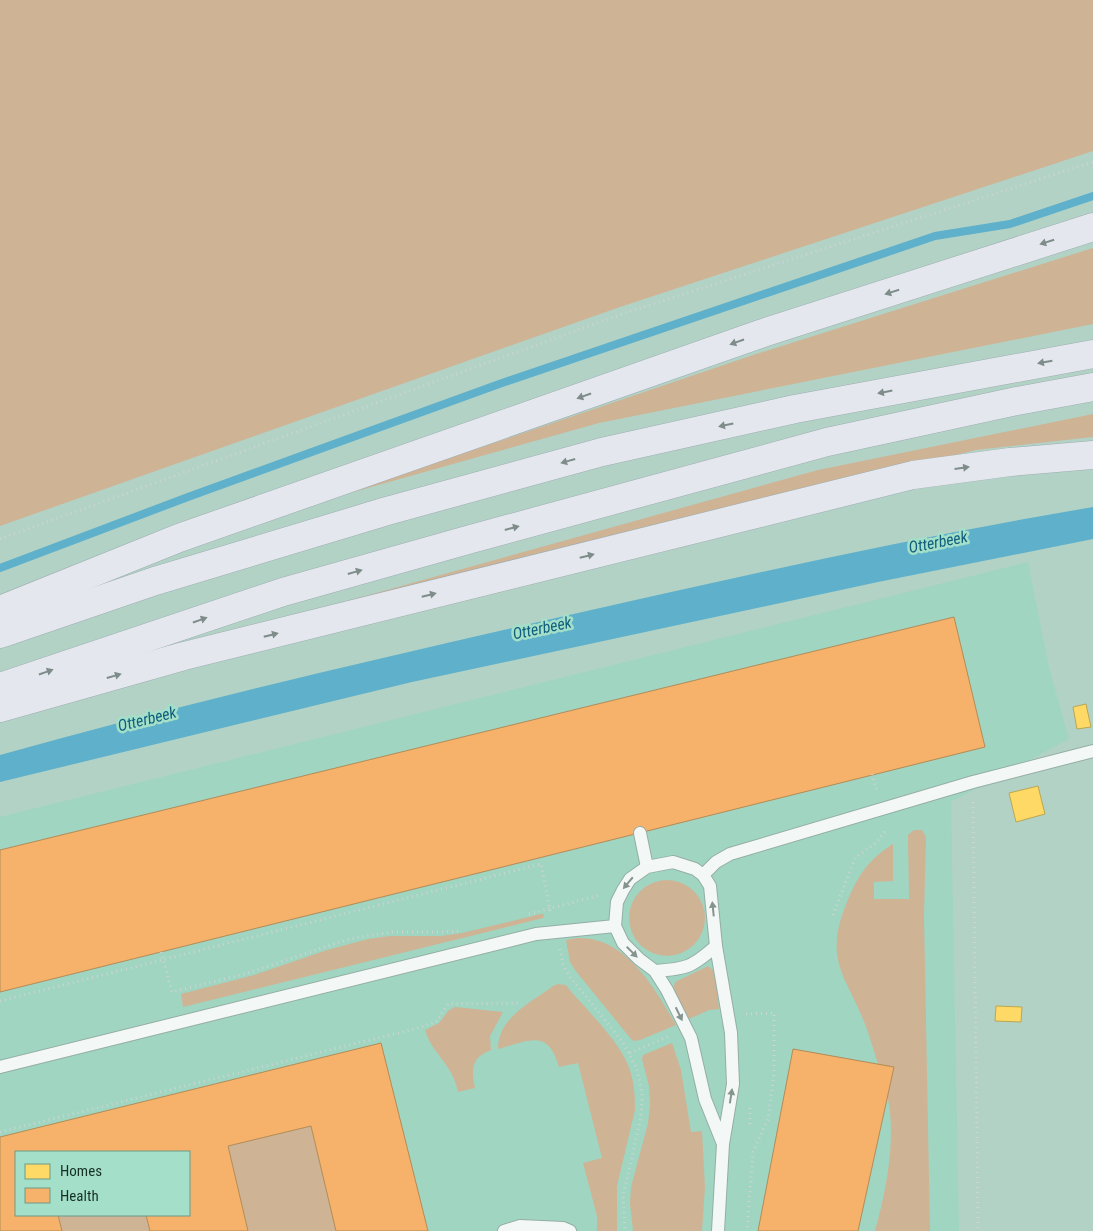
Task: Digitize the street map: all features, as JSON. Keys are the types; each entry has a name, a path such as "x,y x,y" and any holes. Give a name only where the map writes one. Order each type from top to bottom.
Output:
{"highway":[{"path":"0,610 179,538 744,340 1093,227"},
{"path":"0,634 155,581 387,512 602,452 795,409 1093,354"},
{"path":"0,687 283,592 471,539 826,442 1017,401 1093,387"},
{"path":"0,708 184,656 913,475 1010,462 1093,455"}],"lane":[{"path":"703,875 716,862 730,854 973,782 1093,751"},
{"path":"640,833 647,867"},
{"path":"718,1231 723,1144 733,1084 731,1033 716,946 710,886 703,875 695,869 673,862 647,867 630,879 616,902 616,926 623,943 639,959 655,971 667,990 691,1038 705,1099 723,1144"},
{"path":"0,1067 536,934 616,926"},
{"path":"655,971 679,970 697,963 716,946"},
{"path":"504,1231 520,1226 563,1228 570,1231"}],"path":[{"path":"0,538 625,313 1093,162"},
{"path":"834,915 855,858 877,842 885,831 872,774"},
{"path":"973,782 978,1231"},
{"path":"523,915 623,890"},
{"path":"161,952 172,992 248,973 349,939 391,932 441,932 469,929"},
{"path":"0,1132 418,1028 436,1022 448,1004 522,1003"},
{"path":"747,1231 753,1152 768,1119 774,1074 774,1013 750,1014"}],"shaded area":[{"path":"0,0 1093,0 1093,151 620,307 0,526"},
{"path":"1093,248 1093,324 599,423 332,498 753,355"},
{"path":"1093,414 1093,437 976,450 304,613 818,470"},
{"path":"1028,562 1049,667 1069,739 951,802 959,1231 0,1231 0,817"},
{"path":"914,830 922,830 926,837 924,916 930,1231 875,1231 883,1200 890,1152 891,1120 889,1104 868,1031 838,961 837,938 844,909 858,879 879,854 893,844 893,881 874,882 874,899 909,899 908,835"},
{"path":"667,880 682,883 694,891 702,903 705,918 702,933 694,945 682,953 667,956 652,953 640,945 632,933 629,918 632,903 640,891 652,883"},
{"path":"544,914 543,918 183,1007 181,994 254,975 327,950 368,939 390,936 441,936 462,933"},
{"path":"576,938 594,939 624,954 648,980 676,1025 640,1040 634,1041 631,1039 570,962 566,940"},
{"path":"708,966 715,972 719,1009 709,1010 689,1019 673,990 675,982"},
{"path":"558,984 566,985 610,1036 623,1055 632,1076 635,1110 617,1186 617,1231 597,1231 597,1216 583,1163 602,1158 578,1063 559,1067 549,1047 543,1042 536,1040 498,1049 499,1038 510,1019 526,1005"},
{"path":"455,1007 503,1012 490,1036 491,1050 480,1056 474,1065 475,1088 458,1092 452,1074 432,1046 425,1030 439,1023 448,1011"},
{"path":"672,1043 681,1070 691,1132 702,1131 705,1187 702,1231 633,1231 630,1204 631,1187 648,1123 650,1106 649,1086 642,1059 643,1055"},
{"path":"311,1126 336,1231 248,1231 228,1146"},
{"path":"58,1216 146,1216 150,1231 62,1231"}],"water":[{"name":"Otterbeek","path":"1093,507 1093,539 878,582 412,682 0,782 0,755 204,701 751,574 956,532"}],"building: Homes":[{"path":"1086,704 1091,727 1077,729 1073,707"},
{"path":"1038,786 1045,814 1016,822 1009,793"},
{"path":"996,1006 1022,1007 1021,1022 995,1021"}],"building: Health":[{"path":"954,617 985,747 0,992 0,850"},
{"path":"381,1043 428,1231 336,1231 311,1126 228,1146 248,1231 150,1231 146,1216 190,1216 190,1151 15,1151 15,1216 58,1216 62,1231 0,1231 0,1137"},
{"path":"793,1049 894,1067 858,1231 758,1231"}],"waterway":[{"path":"0,568 188,497 502,383 935,236 1010,224 1093,196"}]}
